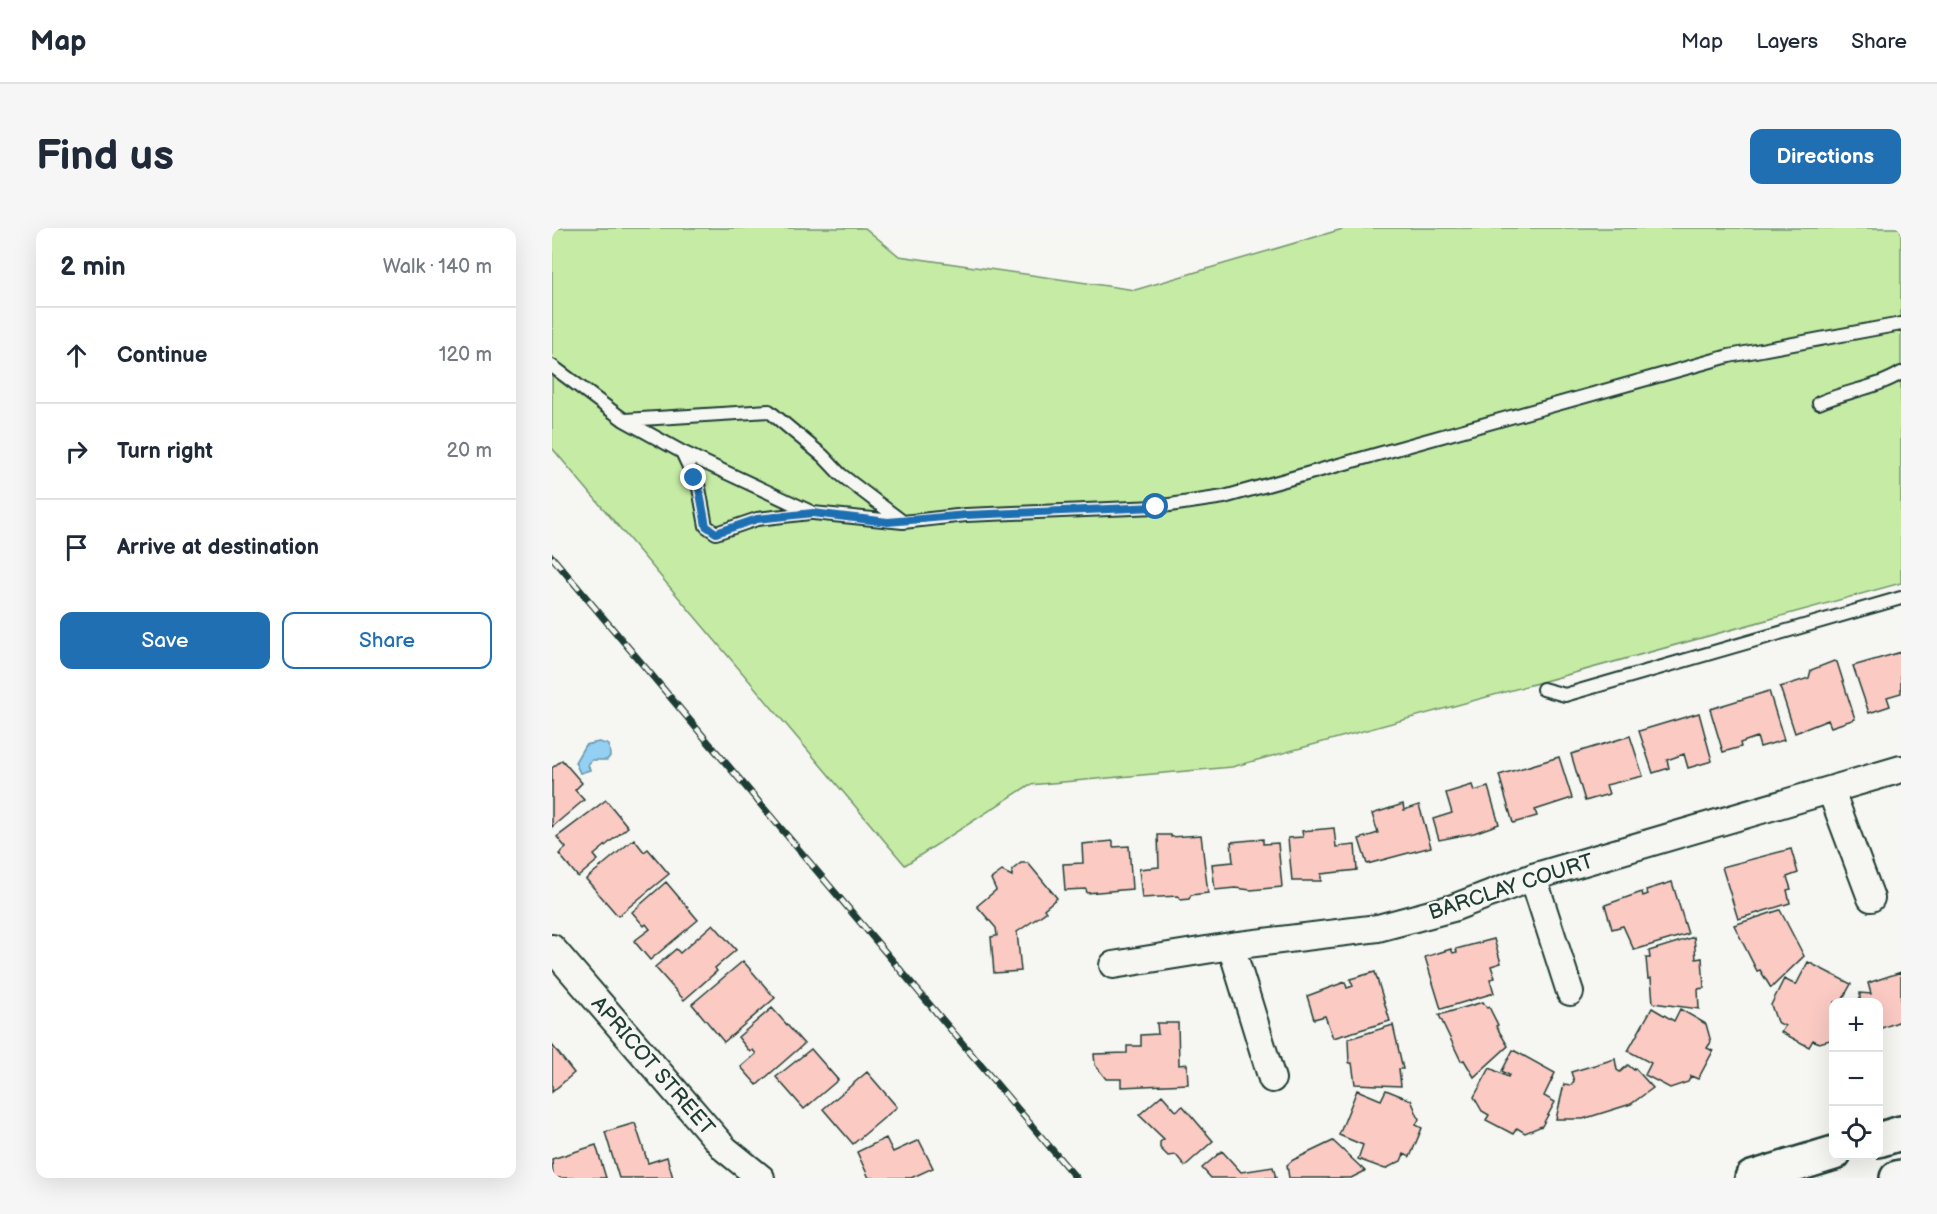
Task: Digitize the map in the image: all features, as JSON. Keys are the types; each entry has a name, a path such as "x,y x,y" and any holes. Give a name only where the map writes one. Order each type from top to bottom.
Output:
{"main road":[{"path":"1883,1138 1901,1133"},
{"path":"1752,1178 1829,1154"}],"street":[{"name":"BARCLAY COURT","path":"1113,965 1231,946 1378,928 1453,908 1533,877 1901,769"},
{"path":"1831,790 1871,898"},
{"path":"1533,877 1570,992"},
{"path":"1231,946 1272,1079"},
{"name":"APRICOT STREET","path":"552,948 725,1149 760,1178"}],"lane":[{"path":"682,452 699,488 706,526 716,533 757,519 813,513 903,522 966,515 1156,507 1224,497 1729,356 1901,324"},
{"path":"552,366 624,420 682,452 813,513"},
{"path":"1819,403 1839,394 1891,379 1901,373"},
{"path":"624,420 769,411 823,456 840,474 903,522"},
{"path":"1543,689 1565,695 1901,598"}],"green space":[{"path":"552,228 865,228 899,256 1135,290 1346,228 1901,228 1901,583 1232,767 1029,785 905,865 552,448"}],"water":[{"path":"599,742 609,745 610,756 607,760 592,760 588,765 590,770 580,773 575,762 585,745"}],"building":[{"path":"1901,652 1901,693 1887,697 1890,706 1869,713 1853,666"},
{"path":"1834,661 1837,662 1855,719 1831,727 1828,720 1795,733 1780,687 1809,678 1811,670"},
{"path":"1769,691 1784,740 1760,747 1757,737 1740,743 1741,747 1723,752 1710,709"},
{"path":"1699,713 1712,761 1688,768 1684,754 1667,760 1669,768 1653,773 1639,731"},
{"path":"1630,736 1643,776 1606,785 1609,794 1585,801 1571,754"},
{"path":"1559,757 1572,798 1535,810 1537,816 1513,823 1499,775"},
{"path":"562,760 582,783 575,790 584,800 552,827 552,768"},
{"path":"1472,785 1474,791 1488,787 1499,824 1474,833 1439,840 1433,819 1452,813 1446,793"},
{"path":"606,800 628,827 594,855 598,860 578,877 559,854 566,848 557,837"},
{"path":"1403,804 1404,810 1419,805 1431,847 1367,864 1359,839 1378,833 1372,814"},
{"path":"1334,828 1336,847 1355,845 1357,870 1321,874 1321,881 1292,881 1288,838 1303,837 1302,831"},
{"path":"1158,835 1171,835 1171,837 1201,835 1208,893 1191,895 1189,899 1181,900 1178,896 1142,898 1139,869 1159,867"},
{"path":"634,839 644,852 648,849 669,874 618,916 586,879"},
{"path":"1263,839 1263,844 1278,843 1282,887 1215,890 1212,864 1233,862 1231,842"},
{"path":"1113,841 1113,847 1129,846 1132,889 1087,893 1086,889 1065,890 1063,864 1083,863 1082,844"},
{"path":"1791,849 1798,873 1787,877 1791,889 1787,890 1790,903 1738,919 1722,867"},
{"path":"1021,863 1028,863 1057,898 1044,909 1046,912 1017,932 1021,971 994,973 991,937 997,936 996,928 977,906 996,890 991,879 1002,871 1012,876 1012,870"},
{"path":"666,882 698,920 650,960 634,941 650,929 646,924 644,926 632,912"},
{"path":"1672,882 1688,934 1634,950 1623,926 1612,929 1605,905 1642,892 1643,896 1648,894 1646,890"},
{"path":"1780,910 1804,956 1771,988 1760,970 1757,971 1734,925"},
{"path":"713,924 736,950 715,968 717,971 684,1000 655,967 676,949 680,953"},
{"path":"1694,937 1696,959 1702,958 1704,988 1698,989 1699,1009 1653,1003 1651,978 1648,979 1646,958 1650,958 1649,951"},
{"path":"1494,939 1501,963 1491,966 1495,978 1490,979 1494,993 1441,1009 1425,957 1451,949 1453,953 1457,952 1456,949"},
{"path":"743,961 775,998 724,1042 692,1004"},
{"path":"1808,962 1851,984 1843,998 1829,998 1829,1040 1819,1043 1813,1040 1809,1047 1781,1032 1785,1026 1777,1022 1771,1005 1784,979 1796,985"},
{"path":"1375,972 1390,1021 1333,1038 1325,1016 1314,1019 1307,996 1345,982 1347,988 1353,986 1350,979"},
{"path":"1901,972 1901,1021 1883,1028 1883,998 1860,998 1860,993 1871,994 1868,983"},
{"path":"1483,1002 1487,1008 1489,1007 1498,1025 1496,1026 1508,1046 1474,1077 1464,1060 1461,1061 1439,1015"},
{"path":"772,1008 804,1044 757,1085 741,1067 756,1054 753,1050 750,1052 738,1037"},
{"path":"1652,1008 1674,1021 1680,1009 1706,1024 1711,1042 1707,1048 1713,1051 1698,1079 1691,1076 1688,1082 1670,1088 1645,1075 1651,1063 1628,1051"},
{"path":"1157,1023 1178,1023 1179,1065 1187,1064 1188,1084 1121,1087 1121,1079 1106,1079 1095,1065 1094,1054 1127,1053 1127,1046 1141,1046 1141,1035 1158,1034"},
{"path":"1393,1025 1403,1069 1399,1069 1401,1086 1355,1084 1352,1063 1349,1063 1348,1039"},
{"path":"552,1045 574,1073 552,1092"},
{"path":"811,1049 838,1080 804,1109 776,1077"},
{"path":"1513,1050 1555,1073 1544,1096 1555,1102 1542,1126 1525,1133 1517,1128 1513,1134 1486,1120 1489,1115 1482,1111 1474,1097 1490,1068 1508,1077 1509,1075 1502,1071"},
{"path":"1615,1059 1617,1070 1620,1072 1628,1065 1634,1070 1635,1068 1653,1088 1631,1104 1583,1119 1556,1119 1564,1084 1571,1085 1574,1081 1571,1072"},
{"path":"867,1072 897,1107 853,1144 823,1109"},
{"path":"1357,1090 1381,1100 1386,1090 1411,1100 1419,1119 1416,1125 1422,1128 1410,1157 1404,1154 1401,1161 1385,1169 1358,1159 1363,1145 1339,1135"},
{"path":"1162,1095 1176,1111 1183,1106 1213,1141 1185,1166 1176,1155 1168,1156 1160,1148 1160,1142 1164,1139 1139,1115"},
{"path":"635,1123 648,1163 667,1157 673,1178 619,1178 605,1132"},
{"path":"886,1138 893,1152 919,1140 933,1168 911,1178 869,1178 857,1152"},
{"path":"1333,1141 1365,1171 1351,1178 1289,1178 1287,1165"},
{"path":"596,1145 606,1178 553,1178 552,1159"},
{"path":"1222,1151 1241,1172 1273,1167 1276,1178 1211,1178 1202,1168"}],"railway":[{"path":"552,557 1076,1178"}],"route":[{"path":"694,478 699,488 706,526 716,533 757,519 813,513 903,522 966,515 1156,507"}]}
